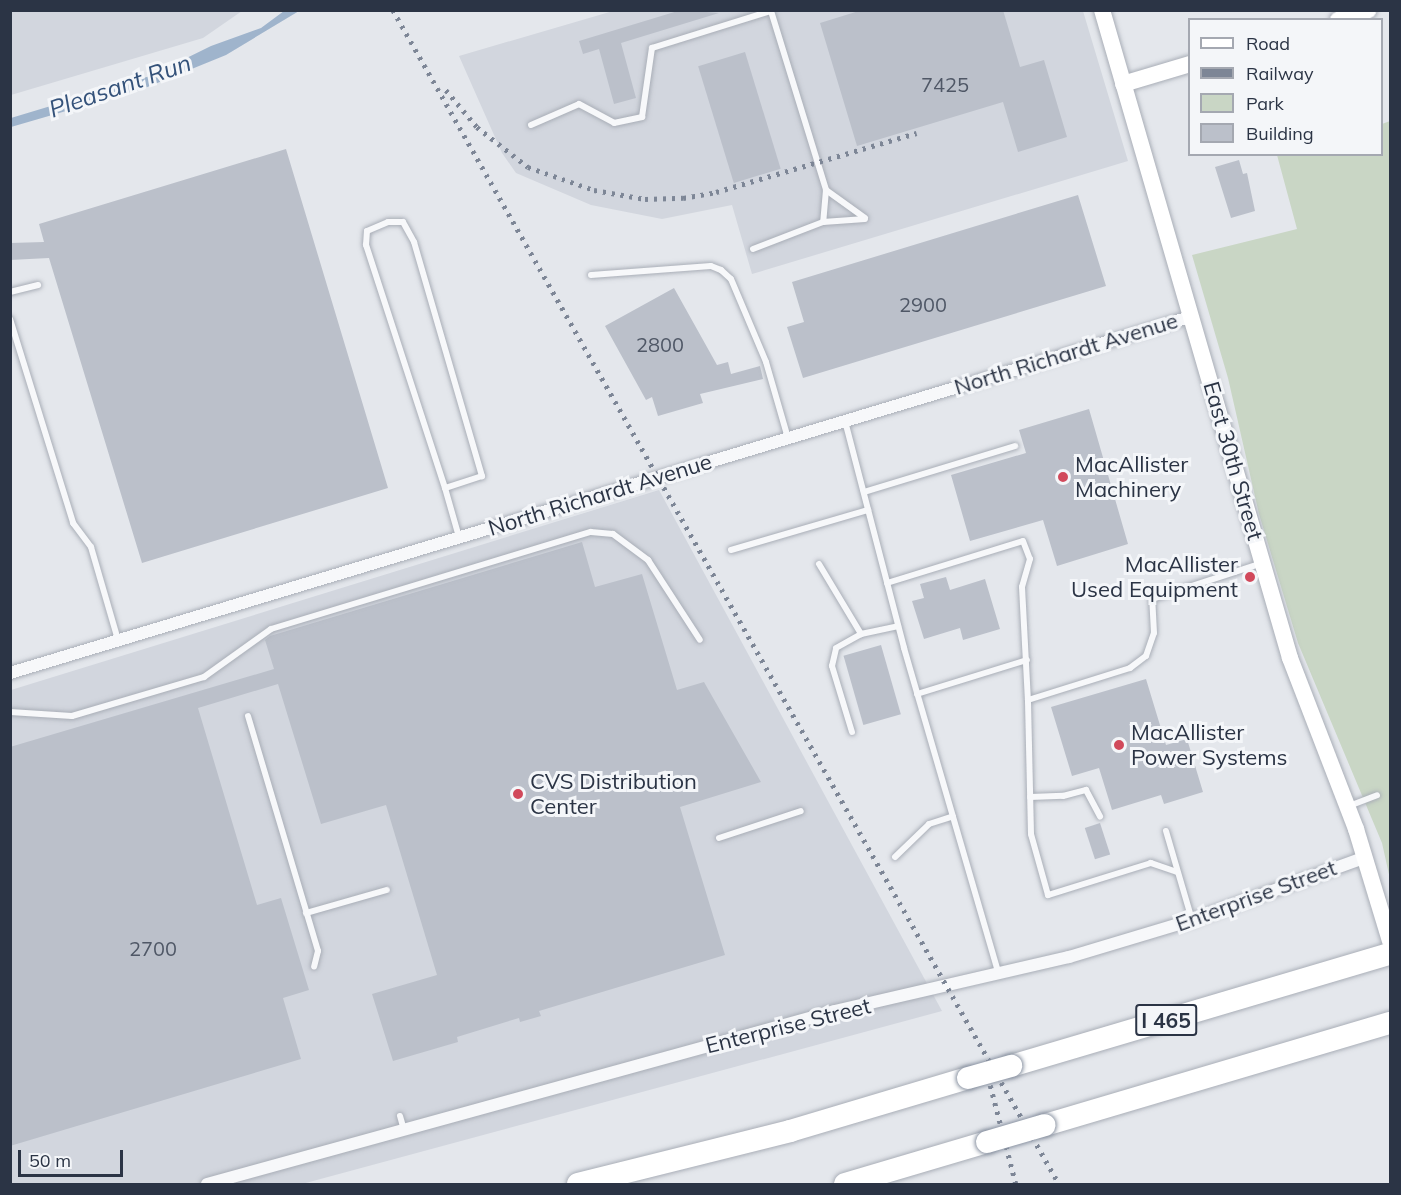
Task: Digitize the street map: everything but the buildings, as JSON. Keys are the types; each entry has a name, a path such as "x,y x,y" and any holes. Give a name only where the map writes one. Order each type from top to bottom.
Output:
{"highway":[{"name":"I 465","path":"578,1185 790,1131 1390,954"},
{"path":"845,1185 1390,1023"}],"main road":[{"name":"East 30th Street","path":"1102,10 1299,684 1366,857 1390,940"},
{"path":"1345,18 1368,10"},
{"path":"1123,84 1188,65"}],"street":[{"name":"North Richardt Avenue","path":"10,673 1190,317"},
{"name":"Enterprise Street","path":"207,1185 835,1011 999,975 1192,920 1366,857"}],"lane":[{"path":"531,125 579,104 614,123 642,117 652,48 771,11 826,190 823,222"},
{"path":"753,249 823,222 866,219 826,190"},
{"path":"446,488 482,476 414,242 403,222 388,222 367,231 366,245 438,476 446,488 459,538"},
{"path":"591,275 711,266 721,270 731,279 766,362 788,438"},
{"path":"10,292 38,285"},
{"path":"10,319 73,523 91,547 118,641"},
{"path":"846,421 898,626 999,975"},
{"path":"864,492 1015,446"},
{"path":"730,550 868,510"},
{"path":"10,712 72,716 204,677 271,629 591,532 613,534 648,560 700,640"},
{"path":"887,583 1023,541 1030,559 1022,586 1027,660 1031,834 1048,895 1151,863 1178,872"},
{"path":"1028,699 1130,668 1146,656 1154,633 1152,599 1263,562"},
{"path":"819,564 861,634"},
{"path":"852,732 832,666 836,648 861,634 898,626"},
{"path":"917,694 1027,660"},
{"path":"248,716 318,951 314,967"},
{"path":"1030,797 1063,796 1086,790 1100,816"},
{"path":"1348,807 1377,795"},
{"path":"719,838 801,811"},
{"path":"895,857 929,824 953,816"},
{"path":"1166,831 1192,920"},
{"path":"306,913 387,890"},
{"path":"400,1116 404,1130"}],"shaded area":[{"path":"11,10 242,11 203,38 11,95"},
{"path":"613,11 1083,11 1128,161 752,274 732,205 662,219 591,205 516,173 502,153 459,56"},
{"path":"659,490 942,1011 302,1184 11,1184 11,690"}],"green space":[{"path":"1390,121 1390,879 1382,843 1298,643 1259,514 1228,378 1192,255 1297,229 1277,156 1383,156 1383,124"}],"water":[{"name":"Pleasant Run","path":"284,11 299,11 226,55 145,88 11,127 11,118 150,76 211,46 261,28"}],"railway":[{"path":"393,10 1059,1184"},
{"path":"446,90 477,127 528,167 594,190 645,199 683,198 716,192 917,133"},
{"path":"986,1068 1016,1184"}],"place":[{"name":"MacAllister Machinery","path":"1063,477"},
{"name":"MacAllister Used Equipment","path":"1250,577"},
{"name":"MacAllister Power Systems","path":"1119,745"},
{"name":"CVS Distribution Center","path":"518,794"}]}
